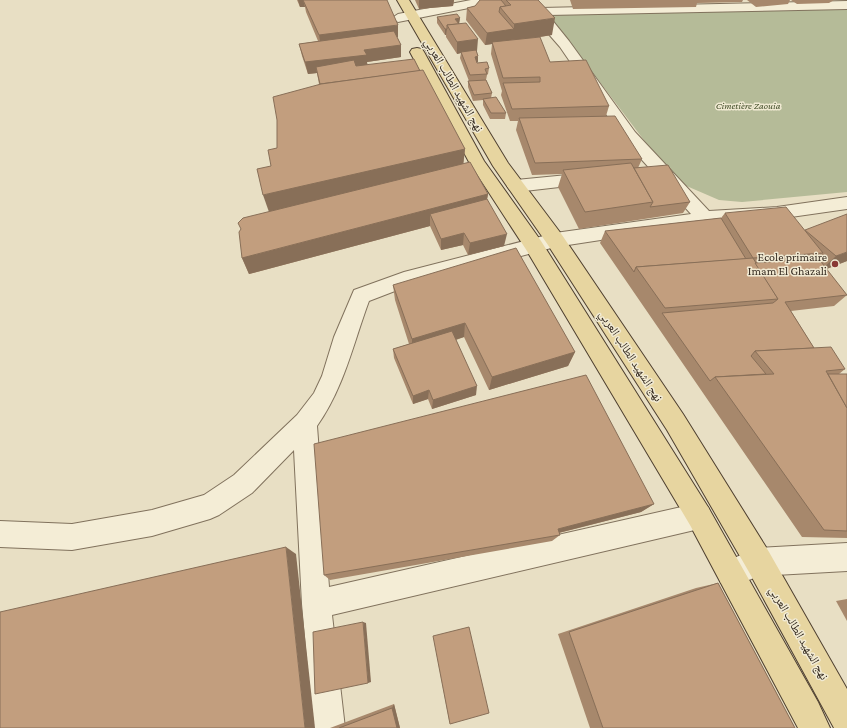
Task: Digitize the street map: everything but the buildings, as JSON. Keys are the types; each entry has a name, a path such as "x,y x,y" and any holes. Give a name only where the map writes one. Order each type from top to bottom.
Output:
{"main road":[{"name":"نهج الشهيد الطالب العربي","path":"401,8 501,166 555,240 675,422 759,562 847,720"},
{"name":"نهج الشهيد الطالب العربي","path":"401,8 478,162 534,246 699,516 814,728"}],"street":[{"path":"401,8 488,0"},
{"path":"525,0 539,12 577,60 618,122 661,172 705,218"},
{"path":"539,12 791,3 847,5"},
{"path":"638,174 661,172"},
{"path":"516,186 607,177"},
{"path":"0,534 72,537 152,523 210,506 243,484 305,423 322,400 333,377 345,337 361,296 404,280 555,240 705,218 777,213 847,203"},
{"path":"777,213 788,233"},
{"path":"305,423 316,604 328,728"},
{"path":"316,604 699,516"},
{"path":"731,573 759,562 847,557"}],"green space":[{"name":"Cimetière Zaouia","path":"847,7 847,192 742,202 719,200 675,181 548,14"}],"place":[{"name":"Ecole primaire Imam El Ghazali","path":"835,264"}]}
